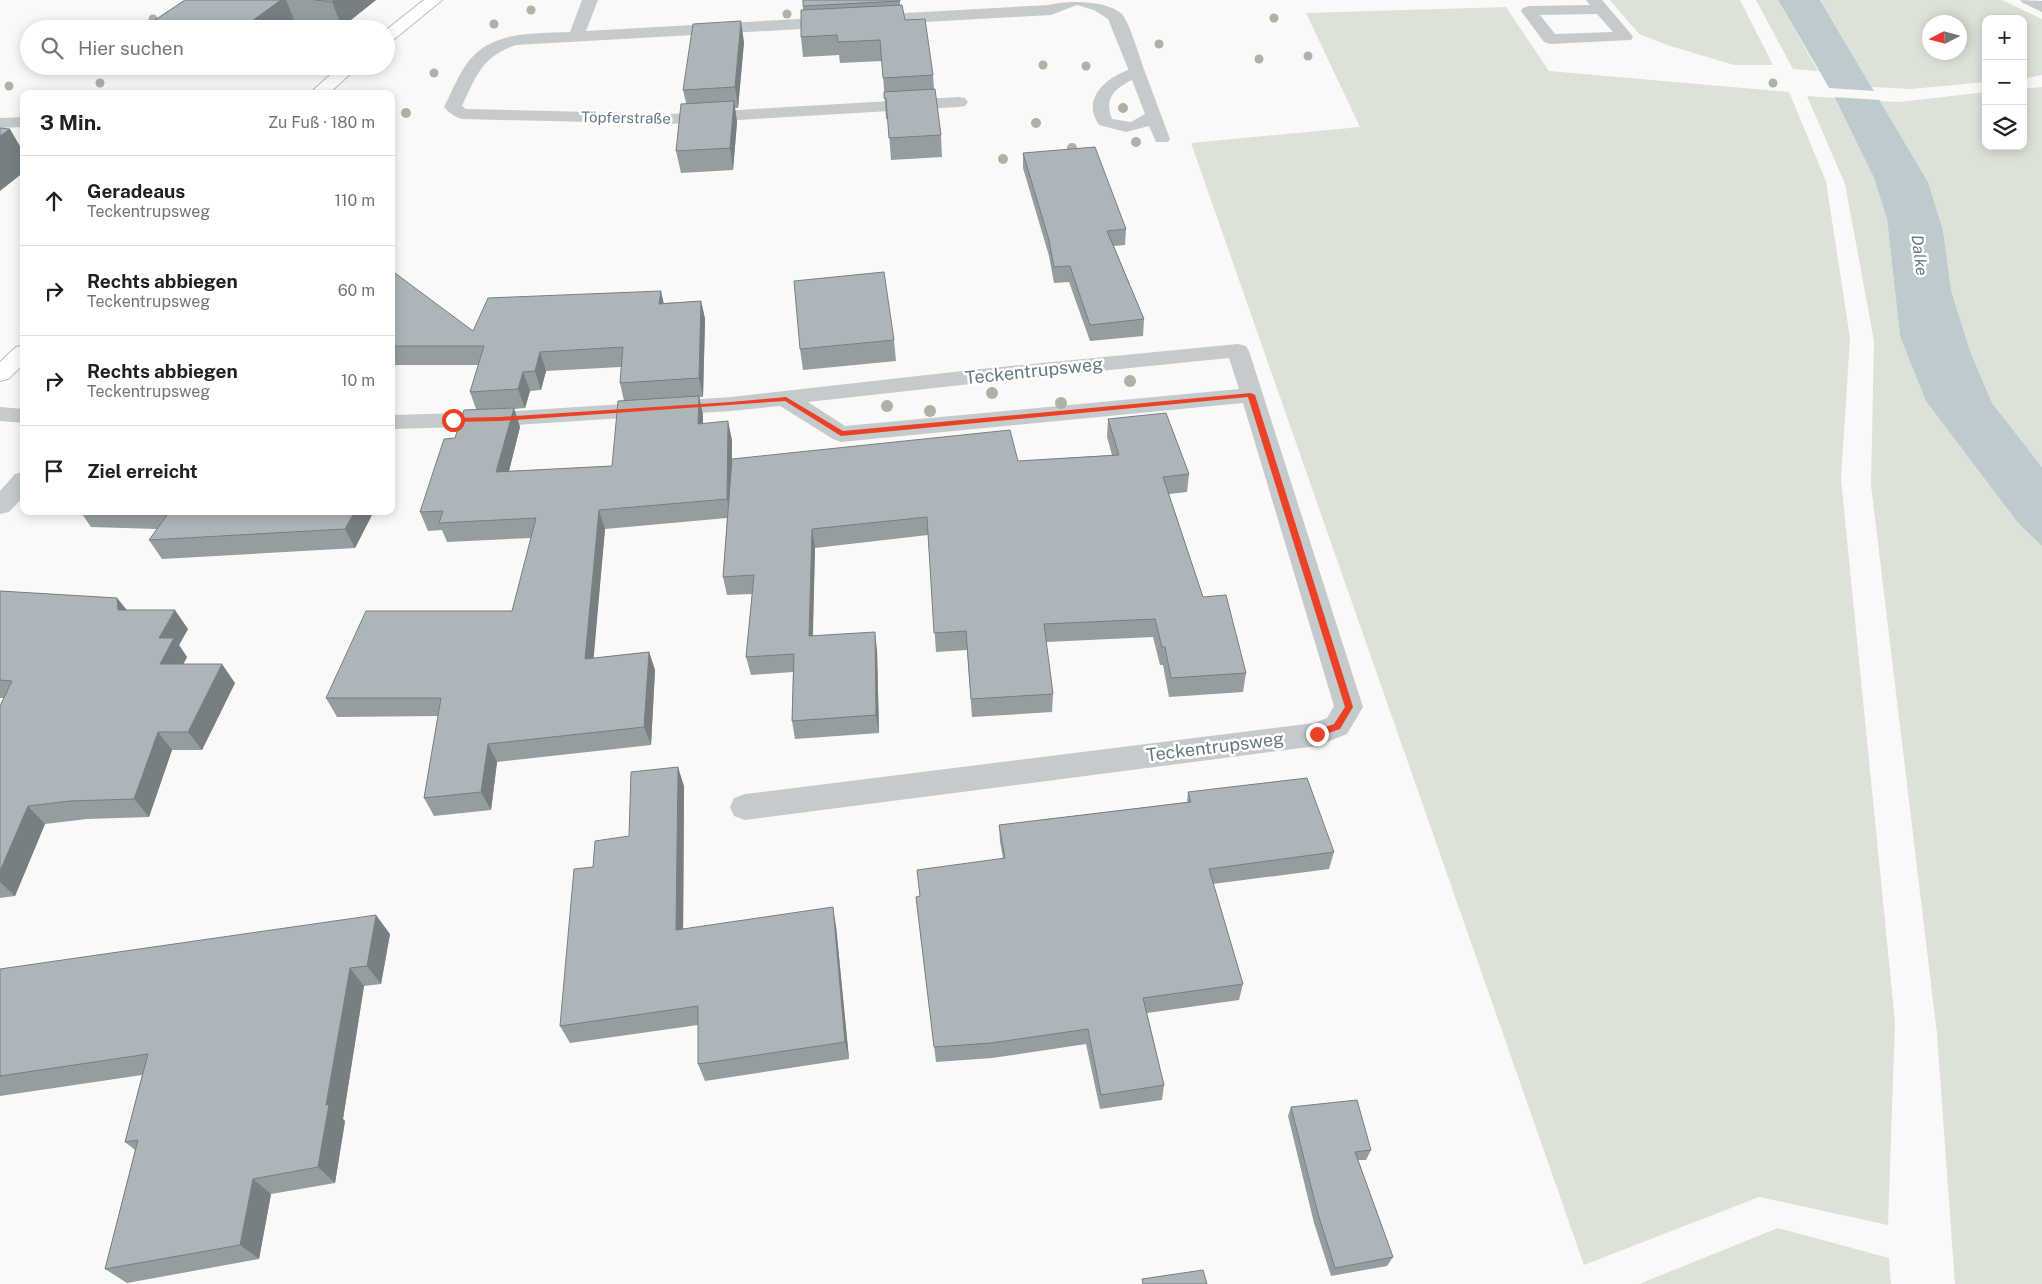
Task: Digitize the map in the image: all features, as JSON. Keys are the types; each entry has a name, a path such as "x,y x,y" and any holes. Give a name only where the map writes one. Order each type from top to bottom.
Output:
{"main road":[{"path":"395,31 434,0"},
{"path":"322,90 340,75"},
{"path":"0,374 20,356"}],"street":[{"path":"576,36 590,0"},
{"name":"Töpferstraße","path":"959,102 670,119 462,114 453,107 476,61 488,50 499,44 514,40 987,7 1052,10 1076,0 1100,6 1115,16 1137,72"},
{"path":"2028,0 2042,6"},
{"path":"1598,5 1624,37 1550,39 1530,11 1598,5"},
{"name":"Teckentrupsweg","path":"395,422 500,419 731,404 980,376 1238,351 1349,707 1337,726 1317,734 745,807"},
{"path":"786,399 841,434 1251,395"},
{"path":"0,414 20,416"},
{"path":"0,506 20,484"}],"lane":[{"path":"1154,115 1139,126 1122,128 1104,122 1099,111 1100,100 1113,83 1137,72 1154,115 1162,139"},
{"path":"0,123 20,122"}],"shaded area":[{"path":"1610,0 1740,0 1773,65 1734,65 1667,45 1639,34"},
{"path":"1756,0 1778,0 1818,71 1793,69"},
{"path":"1820,0 2002,0 2042,19 2042,75 2027,78 2027,15 1982,15 1982,82 1911,89 1872,87"},
{"path":"1506,7 1549,71 1789,92 1826,181 1850,338 1841,479 1895,1022 1888,1225 1759,1197 1584,1265 1191,143 1360,127 1306,13"},
{"path":"2042,87 2042,467 1992,403 1970,351 1951,290 1943,230 1928,182 1880,101 1900,102 1982,92 1982,150 2027,150 2027,89"},
{"path":"1807,96 1835,98 1874,178 1887,219 1900,336 2019,524 2042,546 2042,1284 1955,1284 1937,1034 1871,485 1874,341 1845,184"},
{"path":"1778,1228 1889,1258 1891,1284 1639,1284"}],"water":[{"name":"Dalke","path":"1778,0 1820,0 1928,182 1943,230 1951,290 1970,351 1992,403 2042,467 2042,546 2019,524 1926,401 1900,336 1887,219 1874,178 1835,98"}],"pier":[{"path":"1828,88 1875,91 1881,100 1832,97"}],"building":[{"path":"185,0 281,0 253,20 155,20"},
{"path":"315,0 334,0 332,2"},
{"path":"803,0 900,0 900,1 803,6"},
{"path":"902,5 905,20 925,19 933,75 883,78 880,40 838,42 837,35 801,37 801,10"},
{"path":"741,21 735,87 683,90 693,24"},
{"path":"935,89 941,135 889,138 884,92"},
{"path":"734,101 730,148 676,151 681,104"},
{"path":"0,128 10,129 0,136"},
{"path":"1095,147 1126,229 1107,231 1144,319 1090,325 1070,266 1054,267 1049,240 1023,153"},
{"path":"884,272 894,340 800,349 794,281"},
{"path":"395,273 473,331 488,298 661,291 659,304 701,301 699,378 620,383 623,347 540,352 535,371 523,372 518,389 470,392 484,346 395,346"},
{"path":"699,396 698,424 728,421 727,499 599,510 585,659 649,652 644,727 488,744 481,792 424,798 441,698 326,698 366,611 512,611 536,518 439,523 443,511 420,512 444,439 455,438 464,410 514,408 496,472 612,466 618,401"},
{"path":"1166,413 1189,474 1163,477 1203,597 1226,595 1246,673 1171,678 1165,647 1162,647 1155,619 1044,624 1053,694 971,699 966,631 934,633 927,517 812,529 809,636 875,632 876,715 792,721 794,654 746,657 754,575 723,577 732,459 1010,430 1018,461 1119,455 1108,419"},
{"path":"167,515 353,515 345,529 149,540"},
{"path":"0,591 117,598 118,610 175,610 159,638 174,638 160,664 222,664 188,732 158,732 134,799 70,801 28,806 0,871 0,706 12,681 0,680"},
{"path":"678,767 676,930 833,907 845,1042 698,1064 698,1006 560,1026 574,869 593,867 595,841 629,836 631,772"},
{"path":"1307,778 1334,852 1209,869 1243,984 1143,998 1164,1085 1101,1095 1088,1029 991,1043 934,1047 916,897 920,896 917,870 1005,858 999,825 1191,802 1188,792"},
{"path":"376,915 367,966 350,968 326,1105 329,1104 318,1167 253,1179 240,1245 105,1269 138,1140 125,1142 148,1054 0,1076 0,969"},
{"path":"1357,1100 1371,1150 1355,1152 1393,1257 1335,1268 1318,1214 1291,1107"},
{"path":"1203,1270 1207,1284 1143,1284 1142,1279"}],"route":[{"path":"453,420 500,419 786,399 841,434 1251,395 1349,707 1337,726 1317,734"}]}
